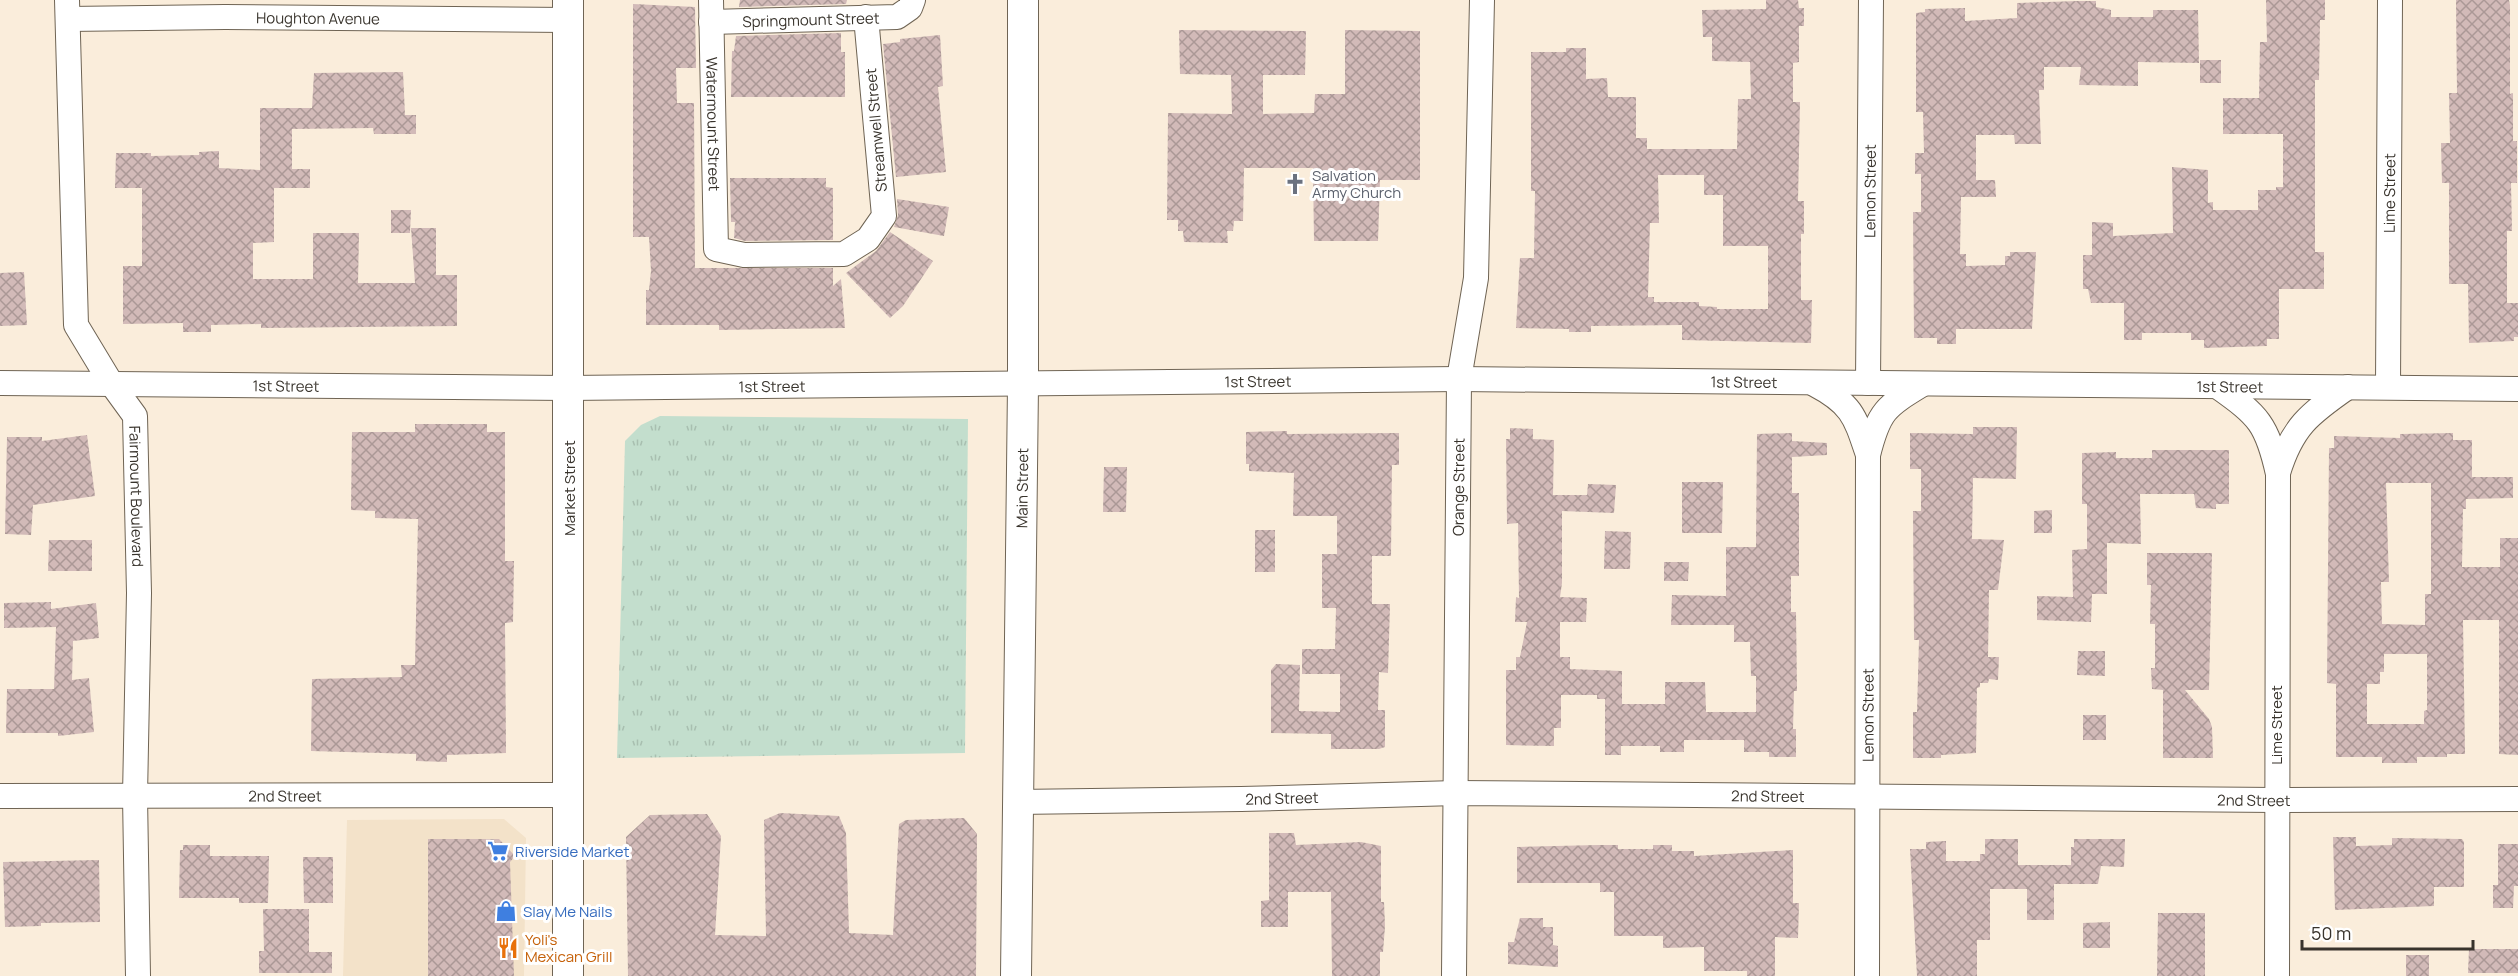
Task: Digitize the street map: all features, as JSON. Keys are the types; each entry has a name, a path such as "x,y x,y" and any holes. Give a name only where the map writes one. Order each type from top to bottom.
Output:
{"main road":[{"name":"Main Street","path":"1016,976 1016,802 1023,385 1023,0"},
{"name":"Market Street","path":"568,10 568,976"}],"street":[{"path":"197,0 225,17"},
{"name":"Orange Street","path":"1454,976 1459,379 1476,278 1482,0"},
{"name":"Lemon Street","path":"1868,383 1871,0"},
{"name":"Lime Street","path":"2388,387 2390,0"},
{"name":"Springmount Street","path":"711,11 866,17 897,16 912,4"},
{"name":"Houghton Avenue","path":"68,10 225,17 568,10"},
{"name":"Fairmount Boulevard","path":"68,10 76,325 111,383 135,416 140,593 135,796 138,976"},
{"name":"Watermount Street","path":"711,11 716,249 744,255 844,254 868,239"},
{"name":"Streamwell Street","path":"866,17 884,216 868,239"},
{"name":"1st Street","path":"0,383 568,388 1459,379 2518,389"},
{"path":"1811,383 1839,397 1856,420 1868,455"},
{"path":"1868,455 1875,424 1890,405 1923,384"},
{"path":"2218,387 2252,411 2270,438 2277,474"},
{"path":"2277,474 2287,443 2315,410 2348,387"},
{"name":"Lemon Street","path":"1867,976 1868,455"},
{"name":"Lime Street","path":"2277,474 2277,976"},
{"name":"2nd Street","path":"1016,802 1456,793 2276,801 2518,799"},
{"name":"2nd Street","path":"0,796 569,795"}],"shaded area":[{"path":"504,819 526,838 524,976 343,976 347,820"}],"green space":[{"path":"660,416 968,419 965,753 617,758 625,441 641,425"}],"building":[{"path":"740,0 847,0 846,4 739,7"},
{"path":"1766,0 1798,0 1799,8 1804,8 1804,26 1799,26 1799,62 1793,63 1793,102 1800,102 1798,201 1804,201 1804,234 1801,234 1801,300 1812,300 1811,343 1682,340 1682,325 1591,326 1591,332 1569,332 1569,329 1516,328 1520,258 1534,258 1535,191 1531,191 1531,52 1566,52 1566,48 1586,48 1586,79 1607,78 1608,97 1636,97 1636,138 1647,138 1647,149 1737,149 1738,99 1751,99 1750,62 1712,61 1712,37 1703,37 1702,10 1766,9","holes":["1658,175 1704,175 1704,195 1723,195 1723,246 1768,246 1768,309 1717,309 1717,307 1699,306 1699,302 1654,302 1654,297 1648,297 1650,223 1659,223"]},
{"path":"2266,0 2325,0 2325,20 2320,20 2319,80 2315,80 2315,252 2324,252 2324,289 2279,289 2279,339 2267,339 2267,346 2204,348 2204,340 2191,340 2191,333 2142,333 2142,340 2124,340 2124,303 2091,303 2088,289 2083,289 2083,255 2092,255 2092,222 2113,223 2113,236 2173,233 2172,167 2208,170 2208,203 2213,202 2213,210 2258,210 2258,190 2276,190 2276,187 2283,187 2283,134 2223,134 2223,98 2259,98 2260,42 2267,42"},
{"path":"2456,0 2509,0 2510,5 2510,94 2513,93 2513,141 2517,141 2517,183 2511,183 2512,231 2507,231 2507,303 2518,303 2518,337 2514,337 2514,341 2469,343 2468,284 2449,284 2449,183 2442,183 2441,143 2450,143 2449,93 2457,93"},
{"path":"2096,1 2096,7 2111,10 2111,17 2153,17 2153,10 2198,10 2199,63 2138,62 2138,86 2079,85 2081,67 2044,67 2044,90 2039,90 2041,144 2015,144 2014,135 1976,135 1976,180 1995,180 1996,197 1961,197 1960,254 1966,254 1966,266 2005,265 2005,256 2010,256 2010,252 2036,252 2032,329 1956,329 1956,344 1937,344 1937,338 1914,338 1913,212 1921,212 1921,174 1915,174 1915,153 1924,153 1923,112 1916,112 1916,13 1925,12 1925,9 1965,8 1965,21 2017,18 2017,3"},
{"path":"633,4 695,7 696,68 676,68 677,103 694,103 695,268 833,268 833,286 841,279 845,328 719,330 719,325 646,325 646,290 649,290 651,271 649,237 633,237"},
{"path":"1179,30 1306,31 1305,75 1263,75 1263,114 1314,113 1315,94 1345,94 1345,30 1420,31 1420,180 1380,180 1378,241 1314,241 1313,168 1244,168 1243,221 1234,221 1233,231 1227,231 1228,243 1184,242 1183,231 1178,231 1178,220 1167,220 1168,113 1232,114 1231,75 1180,74"},
{"path":"841,33 841,52 845,52 845,97 731,97 732,51 734,51 736,36"},
{"path":"940,35 943,86 938,87 946,172 896,177 883,44 900,42 900,39"},
{"path":"2200,60 2221,60 2221,83 2200,83"},
{"path":"403,72 405,115 416,115 416,134 374,134 373,128 292,129 292,169 310,169 310,188 274,188 274,242 253,243 253,279 313,279 313,233 359,233 358,283 415,283 411,228 436,228 436,275 457,275 457,326 261,328 261,324 211,325 211,332 183,332 183,323 123,324 123,266 142,266 142,188 115,188 116,153 151,153 151,156 199,155 199,152 219,151 219,168 260,170 260,108 312,108 314,73"},
{"path":"730,178 826,178 826,187 833,188 833,240 745,241 734,238 735,222 731,222"},
{"path":"897,199 949,207 944,236 894,227 898,215"},
{"path":"391,210 411,210 410,233 391,233"},
{"path":"890,232 933,261 903,306 890,318 846,273 876,251"},
{"path":"24,272 27,325 0,326 0,273"},
{"path":"415,424 487,424 487,432 505,432 505,561 514,561 513,622 505,623 506,753 447,755 447,762 416,761 416,754 311,751 312,679 402,677 401,665 415,665 418,519 375,518 375,511 351,510 352,432 415,432"},
{"path":"1973,427 2017,427 2016,479 1973,478 1972,539 2004,540 1998,590 1989,590 1988,657 1999,657 1998,680 1989,679 1988,683 1980,683 1980,687 1977,688 1976,753 1941,755 1941,758 1913,758 1913,712 1917,712 1919,640 1914,640 1913,511 1921,511 1921,469 1910,469 1910,433 1973,434"},
{"path":"1510,428 1533,429 1533,439 1554,440 1553,495 1587,495 1588,484 1616,485 1614,513 1562,511 1560,597 1587,598 1586,622 1560,622 1560,657 1570,657 1570,669 1622,671 1622,704 1665,704 1665,682 1705,682 1706,712 1756,712 1756,676 1751,676 1750,642 1734,642 1734,625 1671,625 1672,595 1726,596 1726,547 1756,547 1757,434 1792,433 1792,441 1827,443 1827,455 1792,457 1792,493 1799,493 1799,576 1791,576 1791,612 1796,612 1797,691 1794,691 1793,729 1796,729 1796,757 1769,757 1769,752 1744,752 1744,740 1684,740 1684,752 1660,752 1660,746 1621,746 1621,755 1605,755 1605,699 1597,699 1597,695 1561,695 1561,728 1554,728 1554,746 1506,745 1506,670 1516,670 1516,657 1520,657 1527,622 1515,622 1516,597 1519,598 1518,523 1507,524 1506,439 1510,439"},
{"path":"1287,431 1287,434 1399,433 1399,465 1392,465 1391,556 1372,556 1372,604 1390,604 1388,673 1379,672 1378,710 1385,710 1385,747 1379,749 1331,749 1331,734 1271,733 1271,670 1276,664 1300,665 1299,711 1340,712 1340,674 1302,674 1302,649 1335,649 1336,608 1322,608 1322,554 1337,554 1337,516 1293,516 1294,473 1249,471 1249,464 1246,464 1246,432"},
{"path":"2453,433 2453,440 2472,440 2472,477 2513,477 2513,498 2466,499 2466,509 2463,509 2462,567 2500,567 2500,538 2518,538 2518,755 2499,754 2499,620 2463,620 2465,754 2447,754 2447,757 2417,757 2417,763 2382,763 2382,757 2336,757 2336,684 2327,683 2329,448 2334,448 2334,436 2400,438 2400,434","holes":["2386,483 2431,483 2431,594 2425,594 2425,625 2382,624 2381,582 2389,582","2384,654 2427,654 2427,710 2424,711 2424,724 2367,724 2367,684 2380,684 2380,672 2384,672"]},
{"path":"87,435 95,496 33,505 31,535 5,534 7,437 42,437 42,441"},
{"path":"2152,450 2229,450 2229,504 2216,504 2216,509 2196,508 2194,494 2140,494 2141,544 2107,543 2107,594 2092,594 2091,622 2037,620 2037,596 2073,597 2072,550 2087,549 2087,504 2082,504 2082,453 2116,452 2116,458 2152,458"},
{"path":"1104,467 1127,467 1126,512 1103,512"},
{"path":"1682,482 1723,482 1722,533 1682,533"},
{"path":"2052,510 2052,533 2034,533 2034,511"},
{"path":"1255,530 1275,530 1275,572 1255,572"},
{"path":"1605,531 1631,532 1630,569 1604,569"},
{"path":"49,540 92,540 92,571 48,571"},
{"path":"2147,553 2212,553 2209,690 2185,690 2209,719 2212,727 2213,758 2163,758 2163,690 2152,689 2151,668 2155,668 2155,624 2150,624 2151,585 2147,585"},
{"path":"1664,562 1689,562 1688,581 1664,581"},
{"path":"51,602 51,609 96,603 99,638 73,641 72,680 89,678 94,732 58,736 58,733 6,733 7,689 54,689 56,627 4,628 4,603"},
{"path":"2078,651 2105,651 2105,676 2077,675"},
{"path":"2083,715 2106,715 2106,740 2083,740"},
{"path":"780,813 839,816 846,833 849,933 893,935 899,824 906,820 964,818 977,834 976,976 628,976 626,837 650,815 707,814 721,836 715,935 766,936 764,820"},
{"path":"1269,833 1294,833 1296,845 1361,842 1381,846 1381,902 1384,902 1385,926 1383,952 1380,952 1380,976 1332,976 1331,892 1288,892 1288,927 1261,927 1261,901 1269,900"},
{"path":"2333,837 2356,837 2356,846 2392,845 2392,838 2462,839 2464,842 2464,887 2434,887 2434,906 2335,910"},
{"path":"428,839 499,839 515,856 510,862 514,976 428,976"},
{"path":"1985,839 2018,839 2018,865 2071,865 2071,847 2074,847 2074,839 2125,839 2124,867 2101,866 2098,884 2054,884 2054,920 2027,920 2027,889 1990,889 1990,940 1977,940 1977,976 1917,976 1910,849 1926,849 1926,842 1946,841 1946,861 1980,861 1980,854 1985,854"},
{"path":"2498,844 2518,844 2518,886 2514,886 2513,908 2493,908 2493,885 2498,885"},
{"path":"183,845 210,845 210,856 269,856 268,903 239,903 239,898 179,898 180,850 183,850"},
{"path":"1618,845 1618,849 1653,849 1653,845 1672,845 1672,851 1694,851 1694,856 1793,850 1793,903 1799,903 1798,938 1775,937 1775,976 1747,976 1747,971 1704,971 1704,947 1663,948 1663,936 1614,936 1614,892 1600,892 1600,883 1517,883 1517,847"},
{"path":"303,857 333,857 333,903 304,903"},
{"path":"99,860 100,922 41,923 41,926 5,927 3,862"},
{"path":"263,909 309,909 309,952 332,952 332,973 259,973 259,951 264,951"},
{"path":"2158,913 2205,913 2205,976 2157,976"},
{"path":"1520,918 1543,918 1543,927 1553,927 1553,945 1558,946 1558,967 1508,964 1508,942 1514,942"},
{"path":"2110,922 2110,948 2083,948 2083,923"},
{"path":"2469,949 2518,949 2518,973 2468,973"},
{"path":"2406,955 2429,955 2429,976 2406,976"}],"place":[{"name":"Salvation Army Church","path":"1295,184"},
{"name":"Riverside Market","path":"498,851"},
{"name":"Slay Me Nails","path":"506,911"},
{"name":"Yoli's Mexican Grill","path":"508,948"}]}
